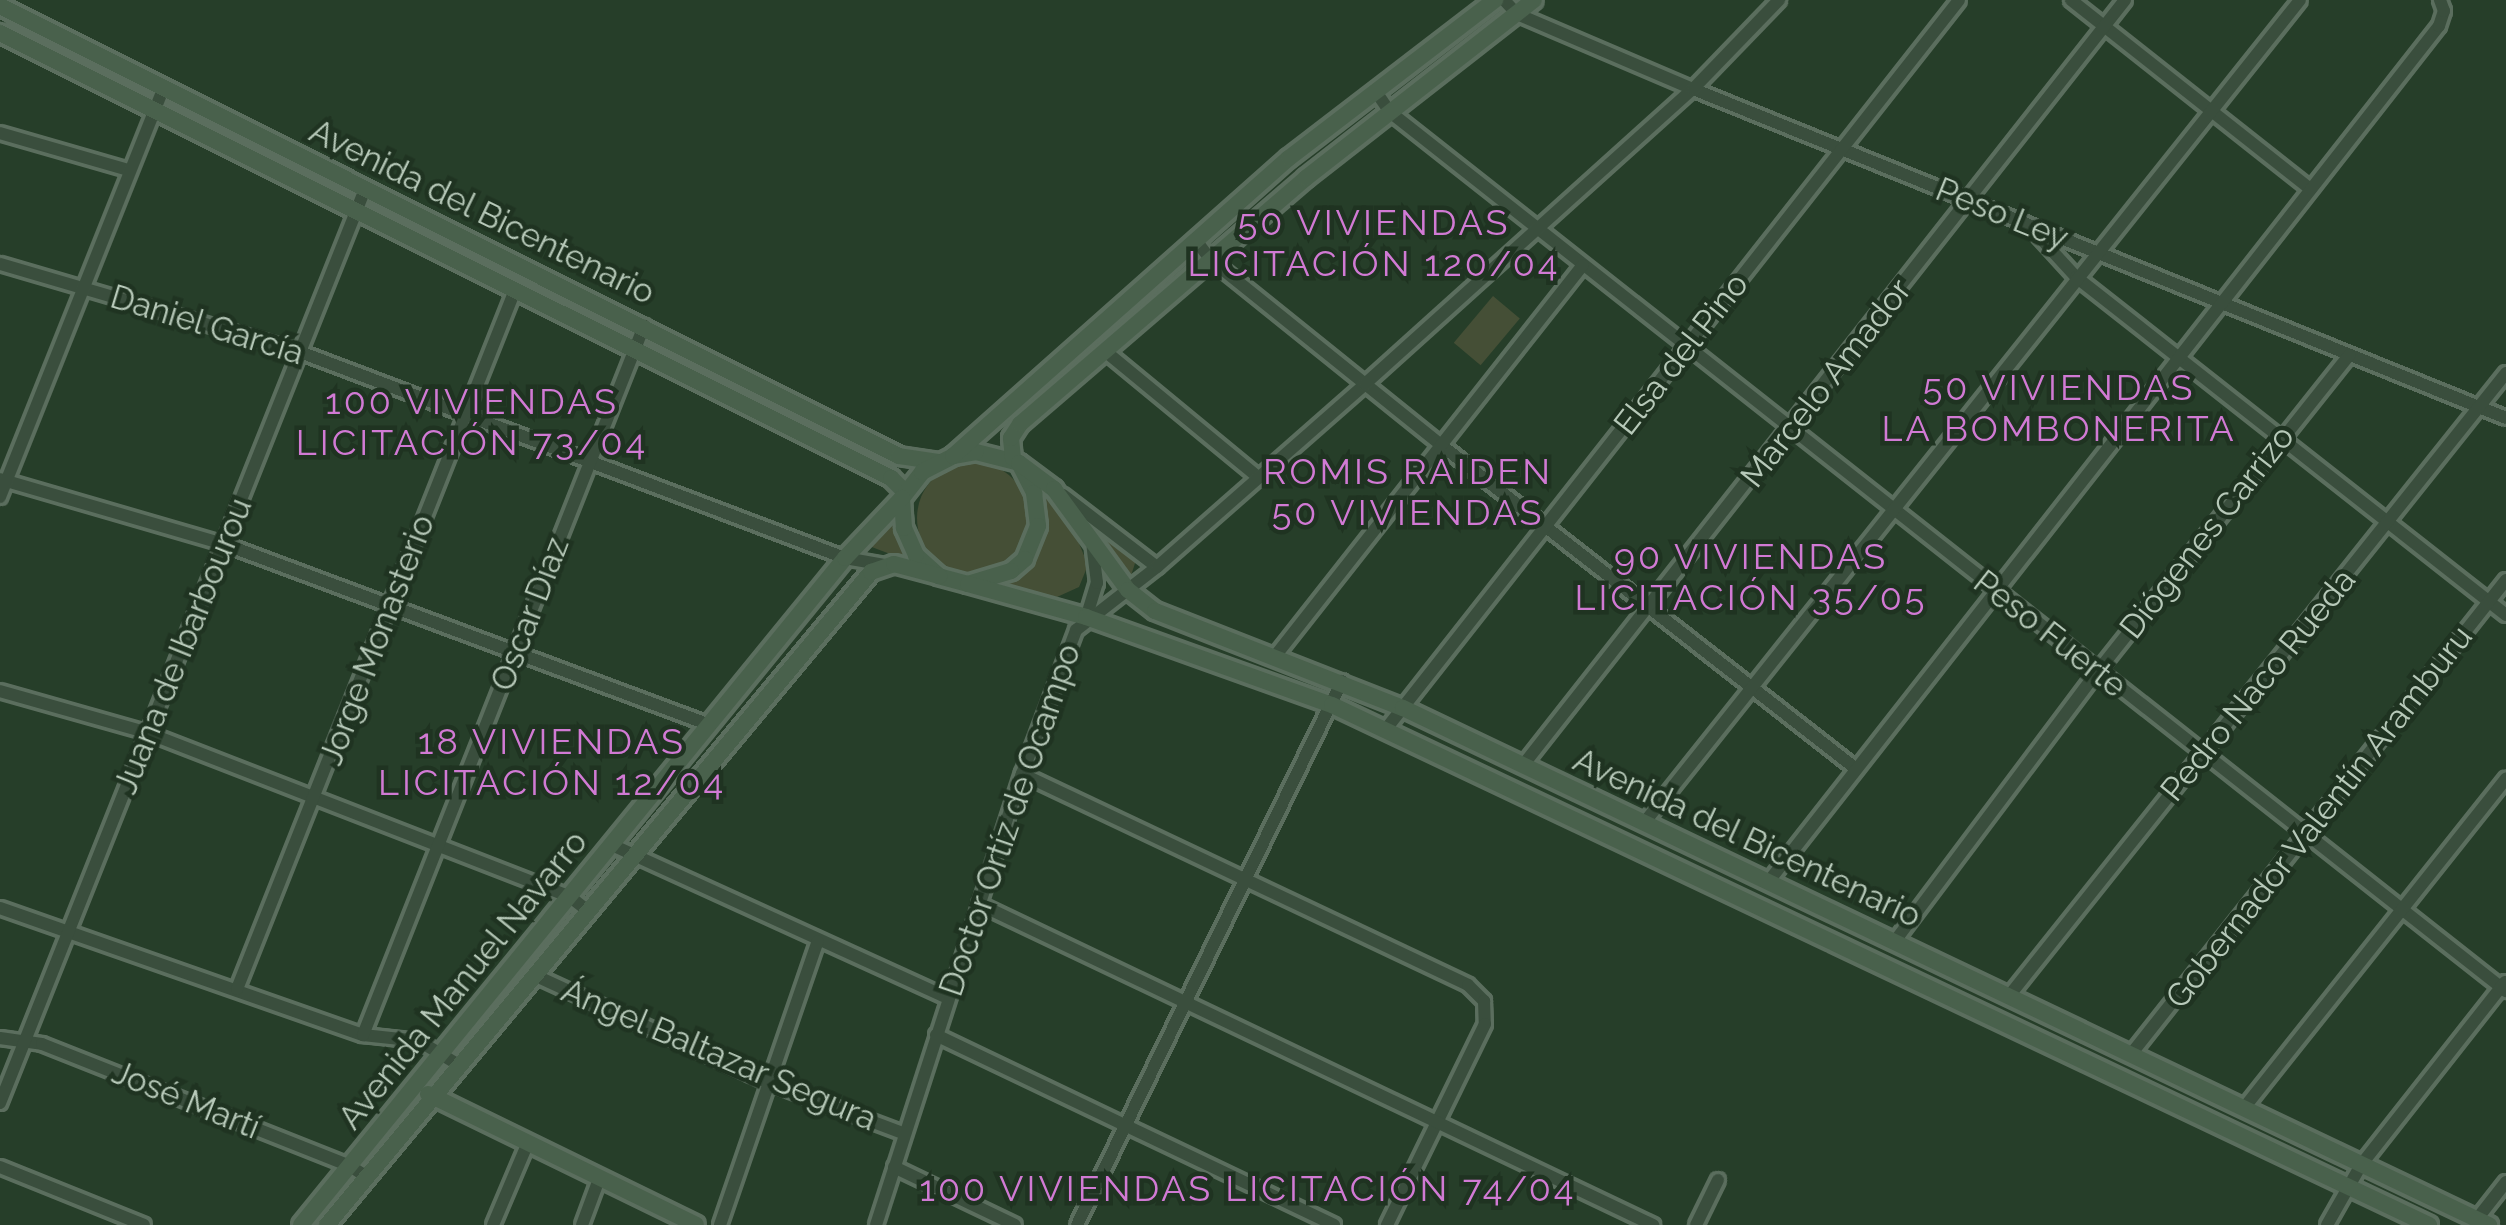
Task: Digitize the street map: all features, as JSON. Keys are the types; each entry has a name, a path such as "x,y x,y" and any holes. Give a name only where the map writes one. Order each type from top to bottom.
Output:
{"main road":[{"path":"940,576 909,542 903,494 1195,239 1375,90 1506,4 1534,0"},
{"path":"884,565 968,584 1012,571 1035,542 1037,510 1016,461 1012,438 1020,424 1390,112 1506,4"},
{"name":"Avenida del Bicentenario","path":"0,6 910,461 946,459"},
{"name":"Avenida del Bicentenario","path":"0,33 891,478 903,494"},
{"path":"946,459 976,452 1016,461"},
{"name":"Avenida del Bicentenario","path":"1016,461 1054,489 1128,590 1155,611 1342,681 1524,764 2483,1222"},
{"name":"Avenida Manuel Navarro","path":"301,1225 845,558 903,494"},
{"name":"Avenida Manuel Navarro","path":"327,1225 858,586 884,565"},
{"name":"Avenida del Bicentenario","path":"968,584 1086,616 1332,705 2429,1225"},
{"path":"416,1085 432,1098 697,1225"}],"street":[{"name":"Doctor Ortíz de Ocampo","path":"876,1225 1067,642 1086,616 1157,567 1365,384 1693,89 1779,0"},
{"name":"Elsa del Pino","path":"1386,729 1959,0"},
{"path":"2071,0 2310,189"},
{"name":"Marcelo Amador","path":"1524,764 2125,0"},
{"path":"1644,824 2300,0"},
{"name":"Peso Ley","path":"1506,4 1693,89 2506,418"},
{"path":"1769,881 2439,26 2442,5"},
{"path":"0,497 164,87"},
{"name":"Peso Fuerte","path":"1375,90 1390,112 1537,230 2504,986"},
{"path":"0,133 128,170"},
{"name":"Juana de Ibarbourou","path":"0,1103 365,190"},
{"path":"2028,225 2077,277 2506,615"},
{"path":"1195,239 1211,260 1441,445 1855,768"},
{"name":"Daniel García","path":"0,264 300,352 845,558 884,565"},
{"path":"1276,655 1582,265"},
{"name":"Jorge Monasterio","path":"237,989 515,290"},
{"name":"Oscar Díaz","path":"363,1035 644,326"},
{"path":"1105,351 1258,477"},
{"name":"Diógenes Carrizo","path":"1895,941 2098,671 2348,355"},
{"name":"Pedro Naco Rueda","path":"2009,996 2506,373"},
{"path":"3,480 224,544 710,725"},
{"path":"1054,489 1157,567"},
{"path":"1086,616 1097,583 1091,541"},
{"name":"Gobernador Valentín Aramburu","path":"2132,1053 2506,580"},
{"path":"1077,1225 1342,681"},
{"path":"0,691 148,734 569,896 587,910"},
{"path":"1022,774 1468,986 1484,1001 1485,1024 1388,1225"},
{"path":"2244,1108 2506,779"},
{"path":"612,845 948,998"},
{"path":"979,904 1653,1225"},
{"path":"0,908 71,929 363,1035 419,1041 459,1065"},
{"path":"719,1225 818,941"},
{"name":"Ángel Baltazar Segura","path":"534,975 767,1082 905,1134"},
{"path":"2327,1225 2361,1165 2504,986"},
{"path":"936,1035 1334,1225"},
{"name":"José Martí","path":"0,1038 24,1041 350,1166 367,1177"},
{"path":"493,1225 527,1145"},
{"path":"0,1167 144,1225"},
{"name":"Ángel Baltazar Segura","path":"894,1167 1016,1225"},
{"path":"582,1225 599,1179"},
{"path":"1696,1225 1718,1180"},
{"path":"2483,1222 2506,1182"}],"green space":[{"path":"1493,296 1520,318 1481,365 1454,343"},
{"path":"973,462 995,466 1013,478 1025,496 1029,518 1025,540 1013,558 995,570 973,574 951,570 933,558 921,540 917,518 921,496 933,478 951,466"},
{"path":"1043,493 1071,524 1088,565 1079,587 1057,597 999,585 1037,557 1045,530"},
{"path":"892,518 910,557 906,560 869,546"},
{"path":"1087,520 1136,560 1130,579"}],"district":[{"name":"50 VIVIENDAS LICITACIÓN 120/04","path":"1374,242"},
{"name":"50 VIVIENDAS LA BOMBONERITA","path":"2059,408"},
{"name":"100 VIVIENDAS LICITACIÓN 73/04","path":"472,422"},
{"name":"ROMIS RAIDEN 50 VIVIENDAS","path":"1408,492"},
{"name":"90 VIVIENDAS LICITACIÓN 35/05","path":"1751,576"},
{"name":"18 VIVIENDAS LICITACIÓN 12/04","path":"552,762"},
{"name":"100 VIVIENDAS LICITACIÓN 74/04","path":"1248,1189"}]}
